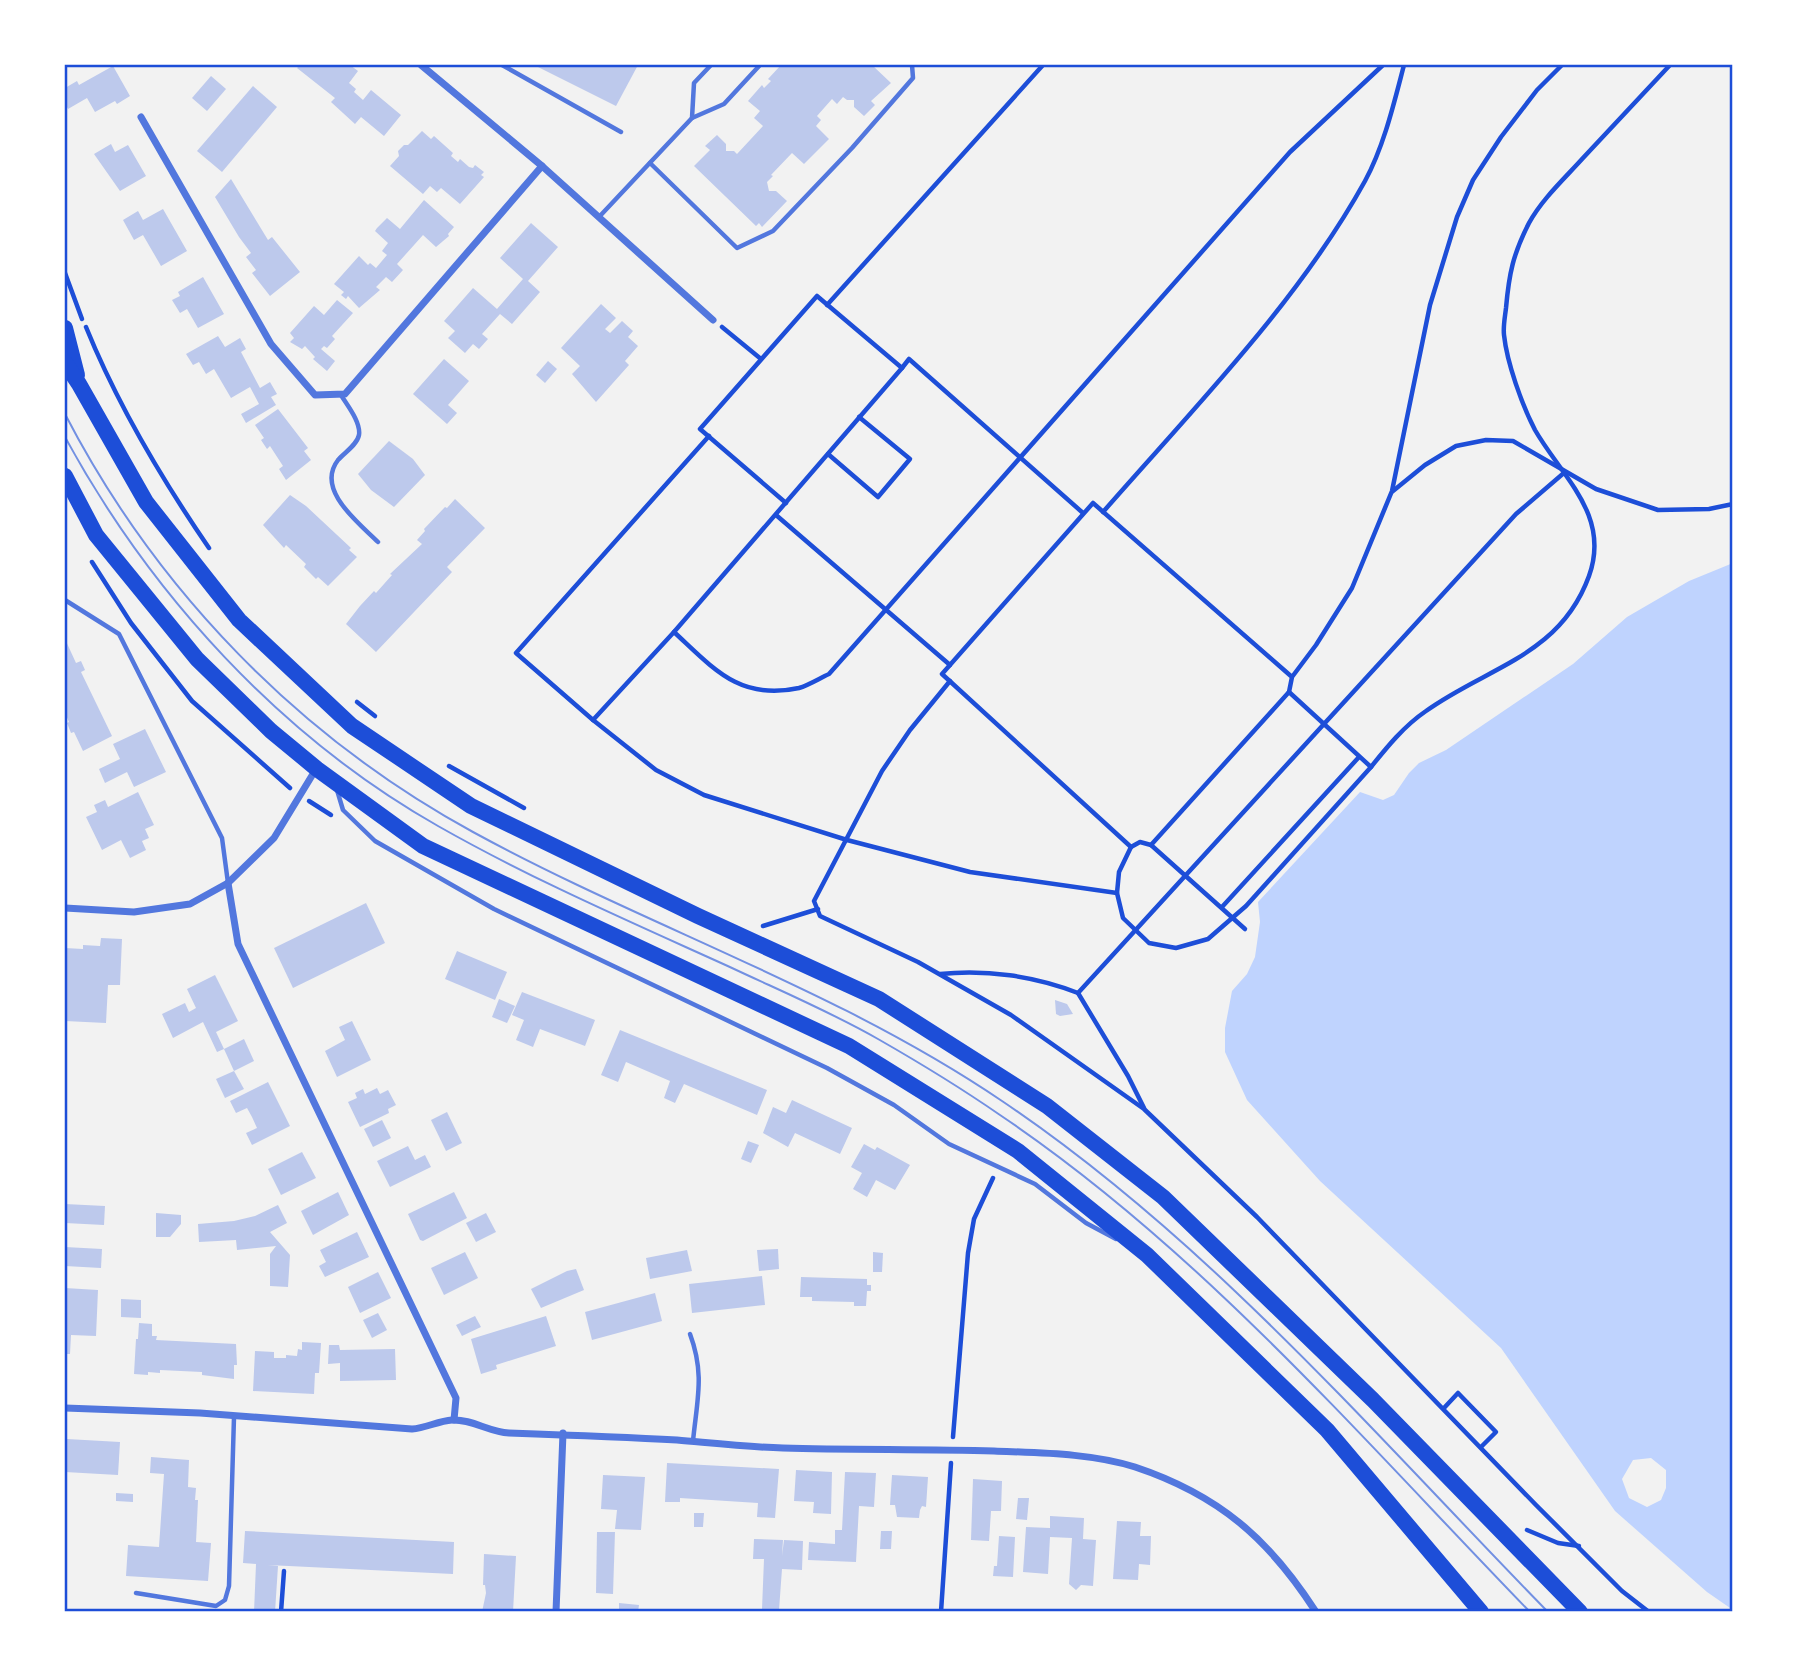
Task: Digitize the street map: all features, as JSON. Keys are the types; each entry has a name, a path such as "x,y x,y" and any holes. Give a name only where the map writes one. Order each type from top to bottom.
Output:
{"main road":[{"path":"65,328 79,384"},
{"path":"65,363 146,502 239,620 352,726 471,806 698,916 879,999 1047,1106 1163,1197 1373,1399 1580,1612"},
{"path":"65,476 96,535 197,660 271,731 317,769 424,846 849,1046 1018,1151 1147,1255 1327,1430 1481,1612"}],"street":[{"path":"421,65 542,166 713,320"},
{"path":"141,117 271,344 314,395 345,394 542,166"},
{"path":"65,908 134,912 190,904 228,883 274,838 317,769"},
{"path":"228,883 238,944 456,1398 454,1420"},
{"path":"65,1408 200,1413 412,1429 454,1420 472,1422 506,1433 563,1433 782,1448 953,1449 1100,1458 1136,1468 1203,1496 1244,1525 1285,1568 1316,1612"},
{"path":"556,1612 563,1433"}],"lane":[{"path":"502,65 621,132"},
{"path":"692,118 694,83 711,65"},
{"path":"598,218 692,118 724,104 760,65"},
{"path":"650,163 737,248 773,231 852,148 913,78 912,65"},
{"path":"340,394 358,427 359,435 335,465 333,488 347,510 378,542"},
{"path":"65,600 119,634 222,838 228,883"},
{"path":"335,782 343,810 375,841 494,909 827,1068 894,1105 949,1144 1035,1184 1086,1223 1147,1255"},
{"path":"690,1334 699,1364 700,1385 693,1441"},
{"path":"136,1593 216,1606 225,1600 229,1586 234,1417"}],"path":[{"path":"827,305 1043,65"},
{"path":"674,632 708,664 738,685 766,691 800,687 829,674 1290,152 1383,65"},
{"path":"1103,512 1237,360 1322,251 1366,179 1391,115 1404,65"},
{"path":"1151,845 1289,692 1292,677 1352,588 1392,491 1430,305 1457,217 1473,180 1500,137 1537,90 1562,65"},
{"path":"1244,929 1232,918 1222,908 1151,845 1140,842 1131,847 1119,872 1116,893 1123,918 1149,943 1177,948 1208,939 1232,918 1246,906 1392,740 1425,711 1519,660 1552,633 1576,606 1590,575 1595,545 1592,520 1521,402 1504,334 1509,269 1530,221 1559,185 1670,65"},
{"path":"65,273 107,380 147,454 210,550"},
{"path":"786,503 700,429 817,296 902,368"},
{"path":"713,320 761,359"},
{"path":"593,720 674,632 909,359 1083,513"},
{"path":"828,454 878,497 886,488 910,458 859,417"},
{"path":"709,436 516,653 656,770 704,795 847,840 970,872 1116,893"},
{"path":"1392,491 1425,465 1456,446 1486,440 1513,441 1596,489 1658,510 1709,509 1733,504"},
{"path":"1078,993 1516,514 1565,472"},
{"path":"1131,847 942,674 1083,513 1093,503 1292,677"},
{"path":"776,515 950,665"},
{"path":"950,681 895,749 814,901 820,916 939,974 1010,1015 1144,1108 1257,1217 1622,1591 1649,1612"},
{"path":"1289,692 1371,767"},
{"path":"355,700 385,725"},
{"path":"1222,908 1359,757"},
{"path":"447,765 529,811"},
{"path":"751,921 763,926 818,909"},
{"path":"939,974 966,971 1016,977 1078,993 1144,1108"},
{"path":"941,1612 968,1252 974,1219 1000,1168"},
{"path":"1444,1408 1458,1393 1496,1432 1481,1447"},
{"path":"281,1612 284,1571"}],"water":[{"path":"1733,563 1733,1610 1707,1592 1615,1511 1501,1348 1320,1181 1247,1100 1225,1052 1225,1028 1232,991 1247,974 1255,957 1260,922 1258,902 1360,792 1383,800 1394,795 1419,763 1446,750 1573,664 1627,617 1689,581","holes":["1651,1458 1666,1470 1666,1488 1661,1500 1647,1507 1629,1498 1622,1479 1633,1460"]}],"building":[{"path":"300,65 350,65 358,71 349,83 356,89 354,92 363,100 371,90 401,115 384,136 361,117 355,124 331,102 335,98 297,68"},
{"path":"534,65 638,65 616,106"},
{"path":"781,65 872,65 891,83 871,101 875,105 864,116 854,107 854,100 843,97 837,104 832,99 817,116 821,120 816,126 829,139 804,164 792,153 767,182 769,191 776,191 787,201 762,227 759,223 756,226 694,166 710,150 705,146 717,135 726,144 726,151 734,151 737,154 763,126 754,118 760,111 748,101 762,85 764,88 771,81 768,79"},
{"path":"113,66 130,96 95,112 87,98 68,109 65,103 65,88 77,81 79,85"},
{"path":"211,76 226,89 207,111 192,98"},
{"path":"253,86 277,107 222,172 197,151"},
{"path":"422,131 431,139 434,136 453,153 451,156 458,162 460,159 469,167 473,168 475,165 484,172 481,175 484,177 460,204 441,188 437,192 430,186 423,194 390,166 399,156 398,151"},
{"path":"111,144 115,152 128,145 146,176 120,191 94,154"},
{"path":"231,179 268,240 272,237 300,272 270,296 252,273 256,270 246,257 251,253 215,197"},
{"path":"424,200 454,227 449,236 436,247 423,235 397,264 403,270 392,282 386,277 376,287 380,290 359,308 348,296 346,299 341,295 344,292 334,284 359,256 368,265 370,263 376,268 387,255 382,251 388,243 375,231 377,228 387,218 400,229"},
{"path":"163,209 187,251 161,266 143,235 134,240 123,220 138,211 143,220"},
{"path":"531,223 558,247 528,281 540,292 512,324 500,314 482,334 488,339 479,349 473,344 465,353 448,338 455,331 444,321 473,288 497,309 523,279 500,258"},
{"path":"203,277 224,314 198,328 187,309 180,313 172,300 180,296 178,292"},
{"path":"337,300 353,313 332,336 335,339 327,348 324,346 321,349 335,361 327,371 313,359 315,357 305,346 302,349 290,342 294,338 290,333 314,306 324,315"},
{"path":"601,304 616,318 605,329 610,333 622,321 633,331 628,337 638,346 625,361 629,365 596,402 572,374 580,366 561,348"},
{"path":"218,336 225,347 240,338 246,349 241,352 260,388 270,382 277,394 271,397 276,405 246,423 241,414 259,404 250,387 231,398 214,369 206,374 199,362 193,365 186,354"},
{"path":"444,359 469,381 448,405 457,413 447,424 413,394"},
{"path":"548,361 557,369 545,383 536,375"},
{"path":"278,409 308,448 304,451 311,460 286,480 279,469 283,466 270,446 267,449 261,440 264,438 255,425"},
{"path":"389,441 413,459 425,475 394,507 371,490 358,474"},
{"path":"290,495 306,506 351,548 349,550 357,557 328,586 318,577 316,579 304,567 306,564 286,545 284,548 263,525"},
{"path":"455,499 485,528 447,567 452,572 376,652 346,624 374,591 376,593 392,575 390,574 422,544 417,540 424,529"},
{"path":"65,639 76,663 81,661 85,670 81,672 112,736 83,751 74,732 71,733 65,713"},
{"path":"145,729 166,772 134,787 127,772 105,783 99,769 120,759 113,744"},
{"path":"138,792 154,825 145,829 149,838 142,841 146,850 130,858 121,840 102,850 86,817 97,812 94,805 105,800 108,807"},
{"path":"366,903 385,943 293,988 274,948"},
{"path":"101,938 122,939 120,985 108,985 106,1023 65,1021 65,948 100,946"},
{"path":"457,951 507,972 495,1000 445,979"},
{"path":"215,975 238,1021 216,1032 224,1049 217,1052 203,1022 173,1038 162,1014 185,1003 189,1012 196,1008 187,989"},
{"path":"522,992 595,1020 585,1046 540,1029 533,1047 516,1040 524,1020 512,1015"},
{"path":"499,999 515,1006 507,1023 492,1017"},
{"path":"1055,1000 1067,1004 1073,1014 1056,1014"},
{"path":"352,1021 371,1060 337,1077 325,1051 345,1040 339,1027"},
{"path":"620,1030 767,1090 757,1115 684,1084 675,1103 664,1098 670,1081 626,1062 618,1082 601,1075"},
{"path":"244,1039 254,1061 234,1071 224,1049"},
{"path":"234,1071 244,1089 225,1098 216,1079"},
{"path":"268,1082 290,1126 252,1145 246,1133 257,1128 252,1117 247,1108 236,1113 230,1101"},
{"path":"377,1088 380,1094 388,1090 396,1105 388,1109 389,1113 360,1127 348,1102 357,1098 355,1093 363,1089 365,1094"},
{"path":"792,1100 852,1128 840,1154 795,1133 788,1147 763,1133 773,1107 786,1113"},
{"path":"447,1112 462,1143 446,1151 431,1120"},
{"path":"382,1120 391,1138 373,1147 364,1129"},
{"path":"748,1141 759,1145 751,1163 741,1159"},
{"path":"864,1144 875,1150 877,1147 910,1165 895,1190 876,1180 867,1197 853,1189 862,1173 851,1167"},
{"path":"408,1146 415,1160 425,1155 431,1167 390,1187 377,1161"},
{"path":"302,1152 316,1178 281,1195 268,1169"},
{"path":"338,1192 349,1215 313,1235 301,1211"},
{"path":"454,1192 467,1218 423,1241 420,1240 408,1214"},
{"path":"65,1204 105,1206 104,1225 65,1223"},
{"path":"278,1205 287,1223 270,1232 290,1255 288,1287 270,1286 270,1254 276,1246 237,1250 236,1240 199,1242 198,1224 234,1221 255,1216"},
{"path":"156,1213 181,1215 181,1224 170,1237 156,1237"},
{"path":"486,1213 496,1232 476,1242 466,1223"},
{"path":"357,1232 369,1257 325,1277 319,1266 326,1262 320,1250"},
{"path":"65,1247 102,1249 101,1268 65,1266"},
{"path":"778,1249 779,1269 759,1271 757,1250"},
{"path":"687,1250 692,1271 650,1279 646,1258"},
{"path":"465,1252 478,1278 444,1295 431,1268"},
{"path":"873,1252 883,1253 882,1272 873,1272"},
{"path":"576,1269 584,1290 541,1308 531,1289"},
{"path":"378,1272 391,1298 360,1313 348,1287"},
{"path":"762,1276 765,1305 692,1313 689,1284"},
{"path":"801,1277 867,1279 871,1291 867,1291 866,1306 854,1306 854,1302 812,1301 812,1297 800,1297"},
{"path":"65,1288 98,1290 96,1336 71,1335 70,1354 65,1354"},
{"path":"655,1293 662,1321 592,1340 585,1312"},
{"path":"121,1299 141,1300 141,1318 121,1317"},
{"path":"378,1313 387,1330 372,1338 363,1320"},
{"path":"475,1316 481,1327 462,1336 456,1325"},
{"path":"546,1316 556,1346 496,1365 497,1369 481,1374 471,1339"},
{"path":"139,1323 152,1324 152,1336 157,1336 156,1340 236,1344 237,1365 234,1365 234,1379 202,1375 202,1372 160,1370 160,1373 148,1372 148,1375 134,1374"},
{"path":"302,1342 321,1343 314,1394 253,1391 255,1351 274,1352 274,1358 297,1356 298,1349 302,1350"},
{"path":"329,1345 339,1345 340,1350 395,1349 396,1380 340,1381 340,1363 328,1364"},
{"path":"67,1439 120,1442 118,1475 65,1472"},
{"path":"151,1457 189,1460 188,1487 196,1488 195,1500 198,1500 196,1542 211,1543 208,1581 126,1576 128,1545 159,1547 164,1474 150,1473"},
{"path":"667,1463 779,1469 775,1518 757,1517 758,1503 680,1498 680,1502 665,1502"},
{"path":"796,1470 832,1472 831,1514 813,1513 814,1502 794,1501"},
{"path":"845,1472 876,1473 874,1507 859,1506 856,1562 808,1560 809,1542 835,1544 835,1530 842,1530"},
{"path":"603,1475 645,1477 641,1530 615,1529 617,1510 601,1509"},
{"path":"892,1475 928,1477 926,1507 922,1506 919,1518 897,1517 895,1505 890,1505"},
{"path":"973,1479 1002,1481 1001,1511 991,1511 989,1541 971,1540"},
{"path":"116,1493 133,1494 133,1502 116,1501"},
{"path":"1018,1498 1029,1498 1027,1520 1016,1519"},
{"path":"694,1513 704,1513 703,1527 694,1527"},
{"path":"1050,1516 1084,1518 1083,1539 1096,1540 1093,1586 1081,1585 1076,1590 1069,1584 1072,1538 1050,1537 1048,1574 1023,1572 1026,1527 1050,1528"},
{"path":"1117,1521 1141,1522 1140,1536 1151,1536 1150,1565 1139,1564 1138,1580 1113,1579"},
{"path":"245,1531 454,1542 453,1574 268,1565 278,1566 275,1612 254,1612 256,1564 243,1563"},
{"path":"881,1531 892,1531 891,1549 880,1549"},
{"path":"597,1532 615,1532 613,1594 596,1593"},
{"path":"999,1536 1015,1537 1013,1577 993,1576 994,1566 997,1566"},
{"path":"754,1539 783,1540 782,1556 784,1540 803,1541 802,1570 782,1569 779,1610 762,1609 764,1559 753,1559"},
{"path":"484,1554 516,1556 513,1612 482,1612 486,1593 483,1585"},
{"path":"619,1603 639,1605 638,1612 619,1612"}],"tram line":[{"path":"65,414 102,479 143,540 188,599 238,653 291,704 349,751 409,794 473,832 874,1025 939,1061 1002,1101 1078,1156 1151,1215 1220,1277 1354,1409 1548,1612"},
{"path":"65,437 137,552 179,606 225,657 274,705 326,750 380,790 474,846 583,900 842,1020 925,1066 1000,1115 1074,1168 1212,1286 1342,1415 1530,1612"}]}
